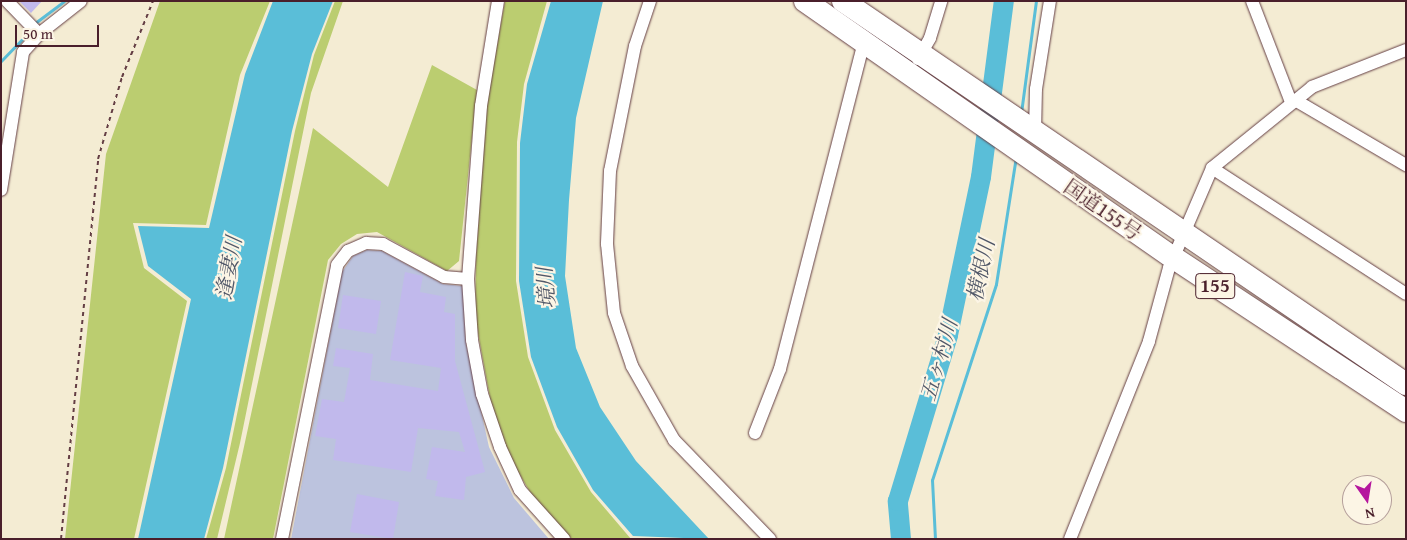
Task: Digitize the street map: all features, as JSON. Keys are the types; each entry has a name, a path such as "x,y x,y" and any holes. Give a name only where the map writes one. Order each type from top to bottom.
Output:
{"highway":[{"name":"国道155号","path":"805,1 1174,258 1406,411"},
{"name":"国道155号","path":"843,1 1406,384"}],"street":[{"path":"7,1 38,33"},
{"path":"1,190 23,52 38,33 81,1"},
{"path":"498,1 481,106 468,278 482,394 500,447 520,490 564,539"},
{"path":"650,1 635,46 610,171 607,244 614,312 632,366 674,440 770,539"},
{"path":"909,74 920,54 941,1"},
{"path":"1033,131 1036,89 1050,1"},
{"path":"1252,1 1293,101 1406,166"},
{"path":"756,433 780,369 864,42"},
{"path":"1070,539 1149,341 1174,258 1212,168 1312,87 1406,50"},
{"path":"1212,168 1406,294"},
{"path":"282,539 337,265 348,251 366,244 383,244 444,277 468,278"}],"path":[{"path":"62,539 98,159 122,76 153,1"}],"shaded area":[{"path":"367,250 382,251 443,284 463,286 466,343 489,447 514,498 549,539 291,539 342,272 353,256"}],"green space":[{"path":"160,1 270,1 240,75 206,225 133,223 144,268 187,301 134,539 65,539 106,154"},
{"path":"335,1 343,1 311,93 240,443 217,539 206,539 226,468 295,131 314,55"},
{"path":"505,1 547,1 524,84 517,142 516,281 528,357 555,430 591,492 631,539 572,539 533,497 511,460 492,409 475,317 476,256 487,101"},
{"path":"432,65 477,90 459,261 447,271 377,232 357,234 341,244 328,260 273,539 224,539 313,128 388,187"}],"water":[{"name":"逢妻川","path":"273,1 333,1 312,54 292,131 223,468 204,539 138,539 191,299 148,266 138,226 209,228 245,74"},
{"name":"境川","path":"551,1 603,1 576,118 569,200 565,276 576,348 600,407 636,461 709,539 633,536 593,490 557,427 531,357 519,281 520,143 527,84"}],"building":[{"path":"19,1 42,1 31,13"},
{"path":"405,272 423,276 420,292 446,297 444,312 455,314 455,361 485,472 466,477 464,500 435,496 438,481 426,479 432,447 465,452 459,432 418,428 411,472 333,460 336,439 315,436 322,399 344,402 350,368 333,366 336,348 373,354 370,380 438,391 441,368 390,360"},
{"path":"343,295 381,301 376,334 338,328"},
{"path":"357,494 399,502 393,539 350,532"}],"waterway":[{"path":"35,23 64,1"},
{"name":"五ヶ村川","path":"901,539 898,501 948,335 981,177 1004,1"},
{"name":"横根川","path":"1021,113 1036,1"},
{"path":"1,61 30,31"},
{"name":"横根川","path":"935,539 932,480 996,284 1016,157"}]}
